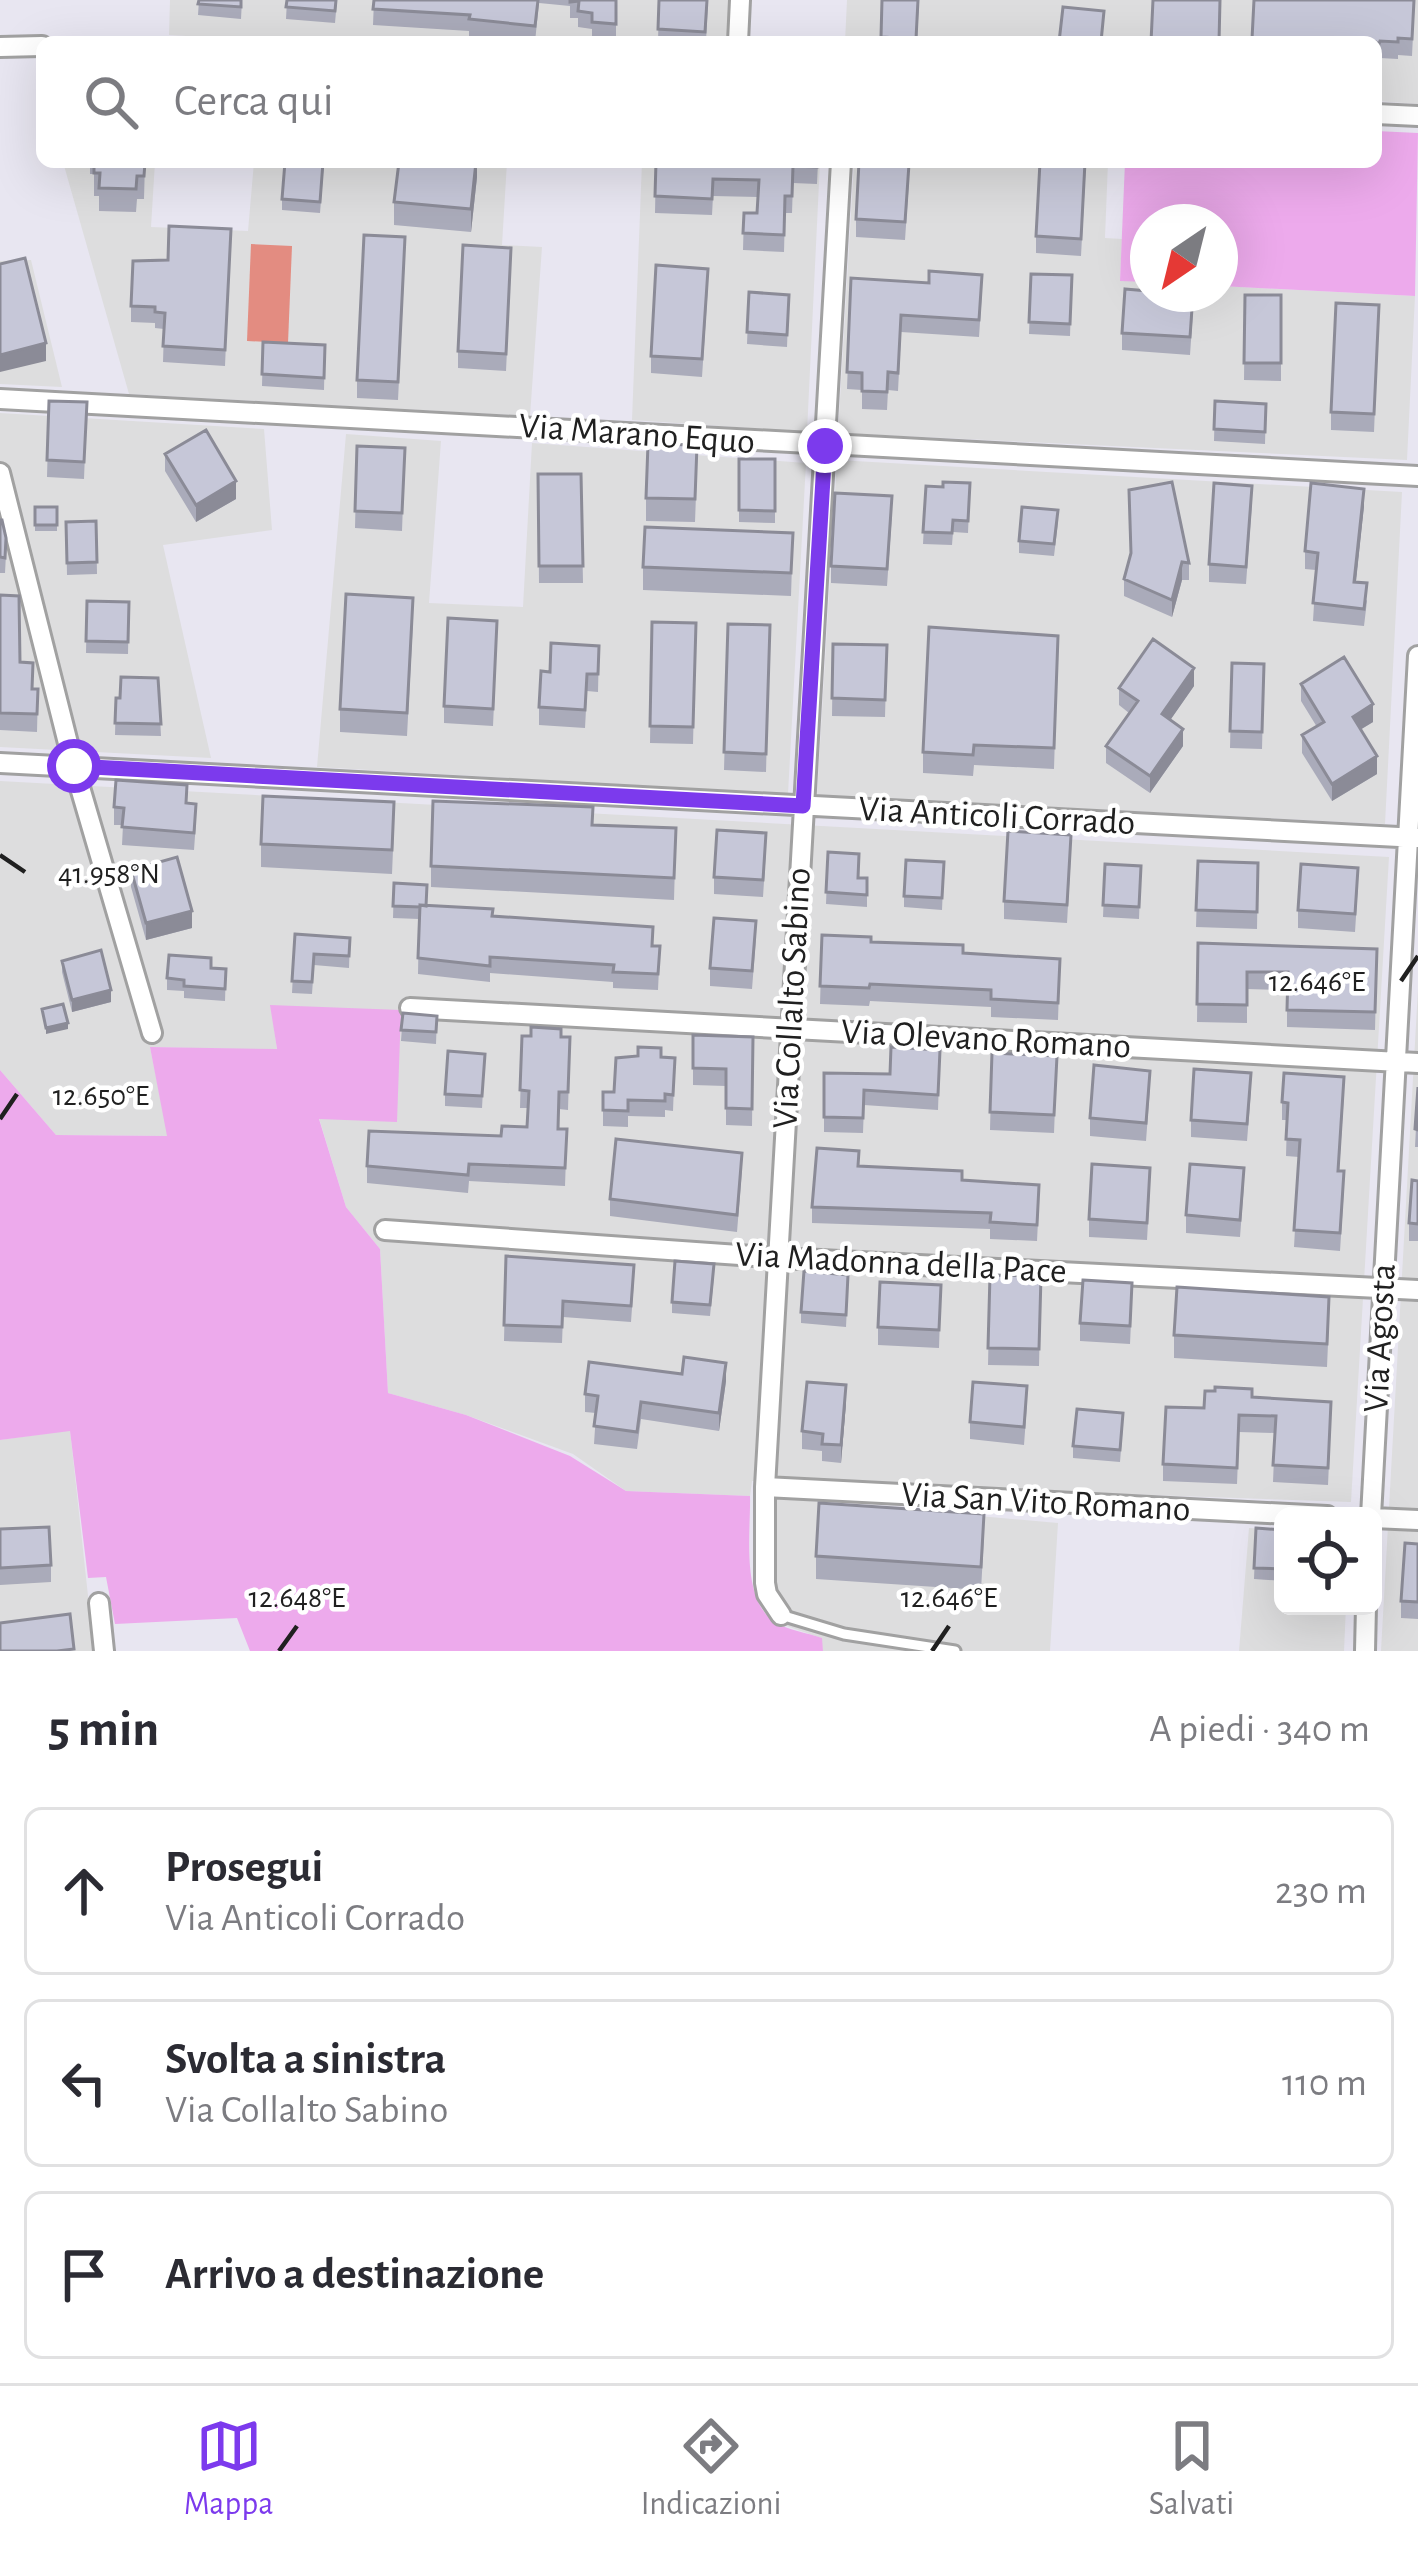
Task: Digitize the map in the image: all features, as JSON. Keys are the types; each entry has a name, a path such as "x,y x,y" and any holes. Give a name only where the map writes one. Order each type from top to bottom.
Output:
{"street":[{"path":"738,36 740,0"},
{"path":"0,47 36,46"},
{"path":"1382,114 1418,116"},
{"name":"Via Collalto Sabino","path":"782,1615 767,1594 765,1582 765,1487 841,168"},
{"name":"Via Marano Equo","path":"0,399 1418,476"},
{"path":"0,473 74,766 152,1033"},
{"name":"Via Agosta","path":"1372,1507 1382,1288 1413,837 1418,656"},
{"name":"Via Anticoli Corrado","path":"0,763 1413,837"},
{"name":"Via Olevano Romano","path":"410,1008 1418,1063"},
{"name":"Via Madonna della Pace","path":"385,1231 781,1258 1418,1290"},
{"name":"Via San Vito Romano","path":"765,1487 1274,1513"},
{"path":"1382,1518 1418,1520"},
{"path":"99,1603 104,1651"},
{"path":"1364,1651 1366,1615"}],"lane":[{"path":"782,1615 844,1634 955,1651"}],"shaded area":[{"path":"170,0 729,0 727,36 169,35"},
{"path":"847,0 1418,0 1418,104 1382,101 1382,36 845,36"},
{"path":"1382,131 1418,133 1415,296 1238,287 1238,204 1130,204 1130,281 1120,281 1125,168 1382,168"},
{"path":"65,168 155,168 151,227 248,231 253,168 507,168 502,245 542,247 530,416 129,394"},
{"path":"642,168 820,168 807,432 632,420"},
{"path":"854,168 1108,168 1105,238 1122,239 1120,280 1130,281 1130,312 1238,312 1238,287 1415,296 1407,460 838,433"},
{"path":"251,244 292,246 288,343 247,341"},
{"path":"31,260 62,387 0,384 0,261"},
{"path":"0,413 264,429 272,530 163,545 211,758 0,747"},
{"path":"346,434 441,441 429,603 523,607 532,443 806,463 788,794 317,767"},
{"path":"837,460 1402,492 1385,824 817,795"},
{"path":"0,781 1389,857 1351,1502 752,1481 750,1496 626,1491 573,1454 388,1393 380,1249 346,1207 319,1118 271,1005 277,1050 150,1047 168,1136 56,1135 0,1070"},
{"path":"1418,989 1418,1651 1381,1651"},
{"path":"270,1005 401,1010 397,1122 319,1119 346,1207 380,1249 388,1393 466,1415 570,1456 626,1491 750,1496 750,1564 757,1599 776,1623 822,1638 823,1651 250,1651 237,1618 115,1624 106,1577 88,1578 70,1431 0,1440 0,1070 56,1135 167,1136 150,1047 277,1049"},
{"path":"70,1430 94,1651 0,1651 0,1440"},
{"path":"775,1498 1058,1523 1050,1651 823,1651 821,1638 775,1622 788,1607 776,1593 773,1575"},
{"path":"1249,1528 1274,1529 1274,1615 1346,1615 1344,1651 1239,1651"}],"building":[{"path":"199,0 241,0 241,7 198,4"},
{"path":"287,0 336,0 335,11 286,7"},
{"path":"374,0 538,0 535,26 469,19 470,15 373,9"},
{"path":"570,0 616,0 616,24 592,22 592,13 578,11 579,1"},
{"path":"659,0 707,0 705,32 658,29"},
{"path":"882,0 918,0 916,36 881,36"},
{"path":"1153,0 1220,0 1219,36 1151,36"},
{"path":"1254,0 1414,0 1412,39 1252,36"},
{"path":"1063,7 1104,11 1102,36 1060,36"},
{"path":"94,168 145,168 144,176 137,176 136,189 99,188 100,173 94,173"},
{"path":"285,168 323,168 320,202 282,199"},
{"path":"398,168 475,168 471,209 394,202"},
{"path":"656,168 793,168 792,196 785,196 784,235 743,233 744,213 757,213 759,180 713,179 712,199 655,196"},
{"path":"859,168 909,168 905,222 856,219"},
{"path":"1040,168 1085,168 1081,239 1036,236"},
{"path":"169,226 231,229 225,350 163,346 165,313 155,312 155,307 131,306 133,261 168,260"},
{"path":"364,235 405,237 398,382 357,380"},
{"path":"463,245 511,248 506,354 458,351"},
{"path":"25,258 46,343 0,355 0,264"},
{"path":"656,265 708,269 702,359 651,356"},
{"path":"929,271 982,275 979,320 901,315 898,373 888,372 887,392 862,391 862,373 847,372 851,278 929,283"},
{"path":"1031,274 1072,275 1070,324 1029,322"},
{"path":"1125,289 1130,289 1130,312 1192,312 1190,337 1122,333"},
{"path":"749,292 789,295 787,335 747,332"},
{"path":"1245,295 1281,295 1281,363 1244,363"},
{"path":"1336,303 1379,305 1374,414 1331,412"},
{"path":"263,342 325,345 324,378 262,374"},
{"path":"49,401 87,402 84,462 47,460"},
{"path":"1215,401 1266,404 1265,432 1214,429"},
{"path":"206,430 236,481 196,505 165,454"},
{"path":"648,444 697,445 695,499 646,498"},
{"path":"357,446 405,448 402,513 355,511"},
{"path":"739,459 775,459 775,511 739,510"},
{"path":"538,474 581,474 583,566 539,566"},
{"path":"943,482 970,483 968,521 953,520 952,533 923,532 926,486 943,487"},
{"path":"1172,482 1189,563 1182,562 1172,600 1124,579 1131,553 1129,490"},
{"path":"1214,483 1252,486 1246,567 1209,564"},
{"path":"1311,483 1364,489 1354,582 1367,583 1364,609 1313,603 1318,553 1305,551"},
{"path":"835,493 892,496 887,569 831,566"},
{"path":"35,507 57,507 57,525 35,525"},
{"path":"1022,507 1058,510 1054,544 1019,541"},
{"path":"0,520 6,538 5,558 0,557"},
{"path":"96,521 97,562 67,563 66,522"},
{"path":"645,527 793,533 791,573 643,567"},
{"path":"346,594 413,598 407,713 340,709"},
{"path":"0,595 19,596 20,662 33,663 37,714 0,713"},
{"path":"87,601 129,602 128,642 86,641"},
{"path":"448,618 497,621 493,709 444,706"},
{"path":"652,622 696,623 693,727 650,726"},
{"path":"728,624 770,625 766,754 724,752"},
{"path":"929,627 1058,636 1054,748 974,745 973,755 923,752"},
{"path":"1153,639 1194,668 1162,714 1183,729 1150,776 1106,746 1138,701 1119,688"},
{"path":"551,643 599,646 598,674 587,674 585,710 539,707 541,671 550,672"},
{"path":"833,644 887,645 885,700 832,698"},
{"path":"1344,657 1373,704 1353,717 1377,756 1332,784 1302,735 1324,722 1301,684"},
{"path":"1232,663 1264,664 1262,732 1230,731"},
{"path":"121,677 158,678 161,724 115,723"},
{"path":"116,780 187,785 186,803 196,804 194,833 122,827 124,808 114,807"},
{"path":"263,796 394,802 392,850 261,844"},
{"path":"433,801 593,807 592,825 676,828 674,878 431,866"},
{"path":"717,830 766,833 763,880 714,877"},
{"path":"1008,831 1071,835 1067,905 1004,901"},
{"path":"828,852 859,854 858,878 867,878 867,895 826,892"},
{"path":"177,857 192,911 146,923 131,870"},
{"path":"906,860 944,862 942,898 904,896"},
{"path":"1198,861 1258,863 1257,912 1196,910"},
{"path":"1105,864 1141,866 1139,907 1103,905"},
{"path":"1301,864 1358,868 1355,914 1298,910"},
{"path":"394,883 427,885 426,906 393,906"},
{"path":"420,905 493,909 492,916 653,927 652,946 660,946 658,974 613,972 614,965 490,957 490,966 418,958"},
{"path":"714,918 756,921 752,971 710,968"},
{"path":"295,934 350,938 349,956 314,954 312,982 292,981"},
{"path":"822,935 963,945 963,953 1060,959 1058,1003 991,999 991,990 820,986"},
{"path":"1198,943 1377,949 1375,1012 1287,1010 1288,972 1247,972 1247,1005 1197,1004"},
{"path":"101,950 111,990 72,1000 62,961"},
{"path":"169,955 211,958 211,968 226,969 225,989 184,986 184,980 167,978"},
{"path":"63,1004 68,1023 46,1028 42,1009"},
{"path":"403,1013 437,1016 436,1032 401,1030"},
{"path":"531,1027 561,1029 561,1037 570,1037 568,1092 559,1092 558,1129 567,1129 565,1168 469,1164 468,1175 367,1166 369,1131 501,1136 502,1126 527,1127 529,1091 520,1090 522,1036 531,1036"},
{"path":"693,1035 753,1037 752,1109 726,1108 726,1069 693,1068"},
{"path":"638,1047 661,1048 661,1057 675,1058 673,1095 665,1094 665,1101 628,1100 628,1111 603,1110 603,1092 614,1092 616,1058 638,1056"},
{"path":"891,1047 940,1050 938,1095 864,1090 863,1118 824,1117 824,1073 890,1074"},
{"path":"448,1051 485,1054 482,1096 445,1094"},
{"path":"992,1053 1057,1056 1054,1115 990,1112"},
{"path":"1094,1065 1150,1071 1146,1123 1090,1118"},
{"path":"1194,1069 1251,1073 1247,1124 1191,1120"},
{"path":"1284,1073 1344,1077 1340,1233 1294,1230 1300,1140 1286,1139"},
{"path":"616,1139 742,1153 737,1215 610,1199"},
{"path":"817,1148 859,1151 858,1166 962,1171 962,1180 1039,1185 1037,1225 990,1222 991,1213 812,1207"},
{"path":"1092,1164 1150,1168 1147,1223 1089,1219"},
{"path":"1190,1164 1244,1168 1240,1220 1186,1215"},
{"path":"1412,1180 1418,1181 1418,1224 1409,1223"},
{"path":"506,1256 634,1265 631,1306 563,1301 562,1327 504,1325"},
{"path":"675,1261 714,1264 710,1305 672,1302"},
{"path":"804,1271 848,1275 846,1315 801,1312"},
{"path":"990,1275 1041,1276 1039,1349 988,1348"},
{"path":"1083,1280 1132,1283 1130,1326 1080,1323"},
{"path":"880,1282 941,1285 939,1330 878,1327"},
{"path":"1177,1287 1329,1297 1327,1344 1174,1335"},
{"path":"684,1357 726,1363 719,1413 641,1402 637,1432 594,1426 598,1396 585,1394 589,1362 682,1374"},
{"path":"807,1382 846,1385 841,1445 822,1444 823,1434 802,1431"},
{"path":"973,1382 1027,1386 1024,1427 970,1422"},
{"path":"1215,1387 1252,1389 1252,1397 1331,1402 1328,1468 1273,1465 1276,1416 1239,1415 1237,1468 1163,1464 1166,1407 1204,1408 1205,1391 1215,1391"},
{"path":"1077,1409 1123,1413 1120,1450 1073,1446"},
{"path":"819,1503 984,1514 981,1567 816,1556"},
{"path":"49,1527 51,1565 0,1568 0,1529"},
{"path":"1256,1528 1274,1529 1274,1569 1254,1568"},
{"path":"1405,1543 1418,1544 1418,1602 1401,1601"},
{"path":"70,1614 74,1649 0,1651 0,1623"}],"route":[{"path":"74,766 803,806 825,446"}]}
